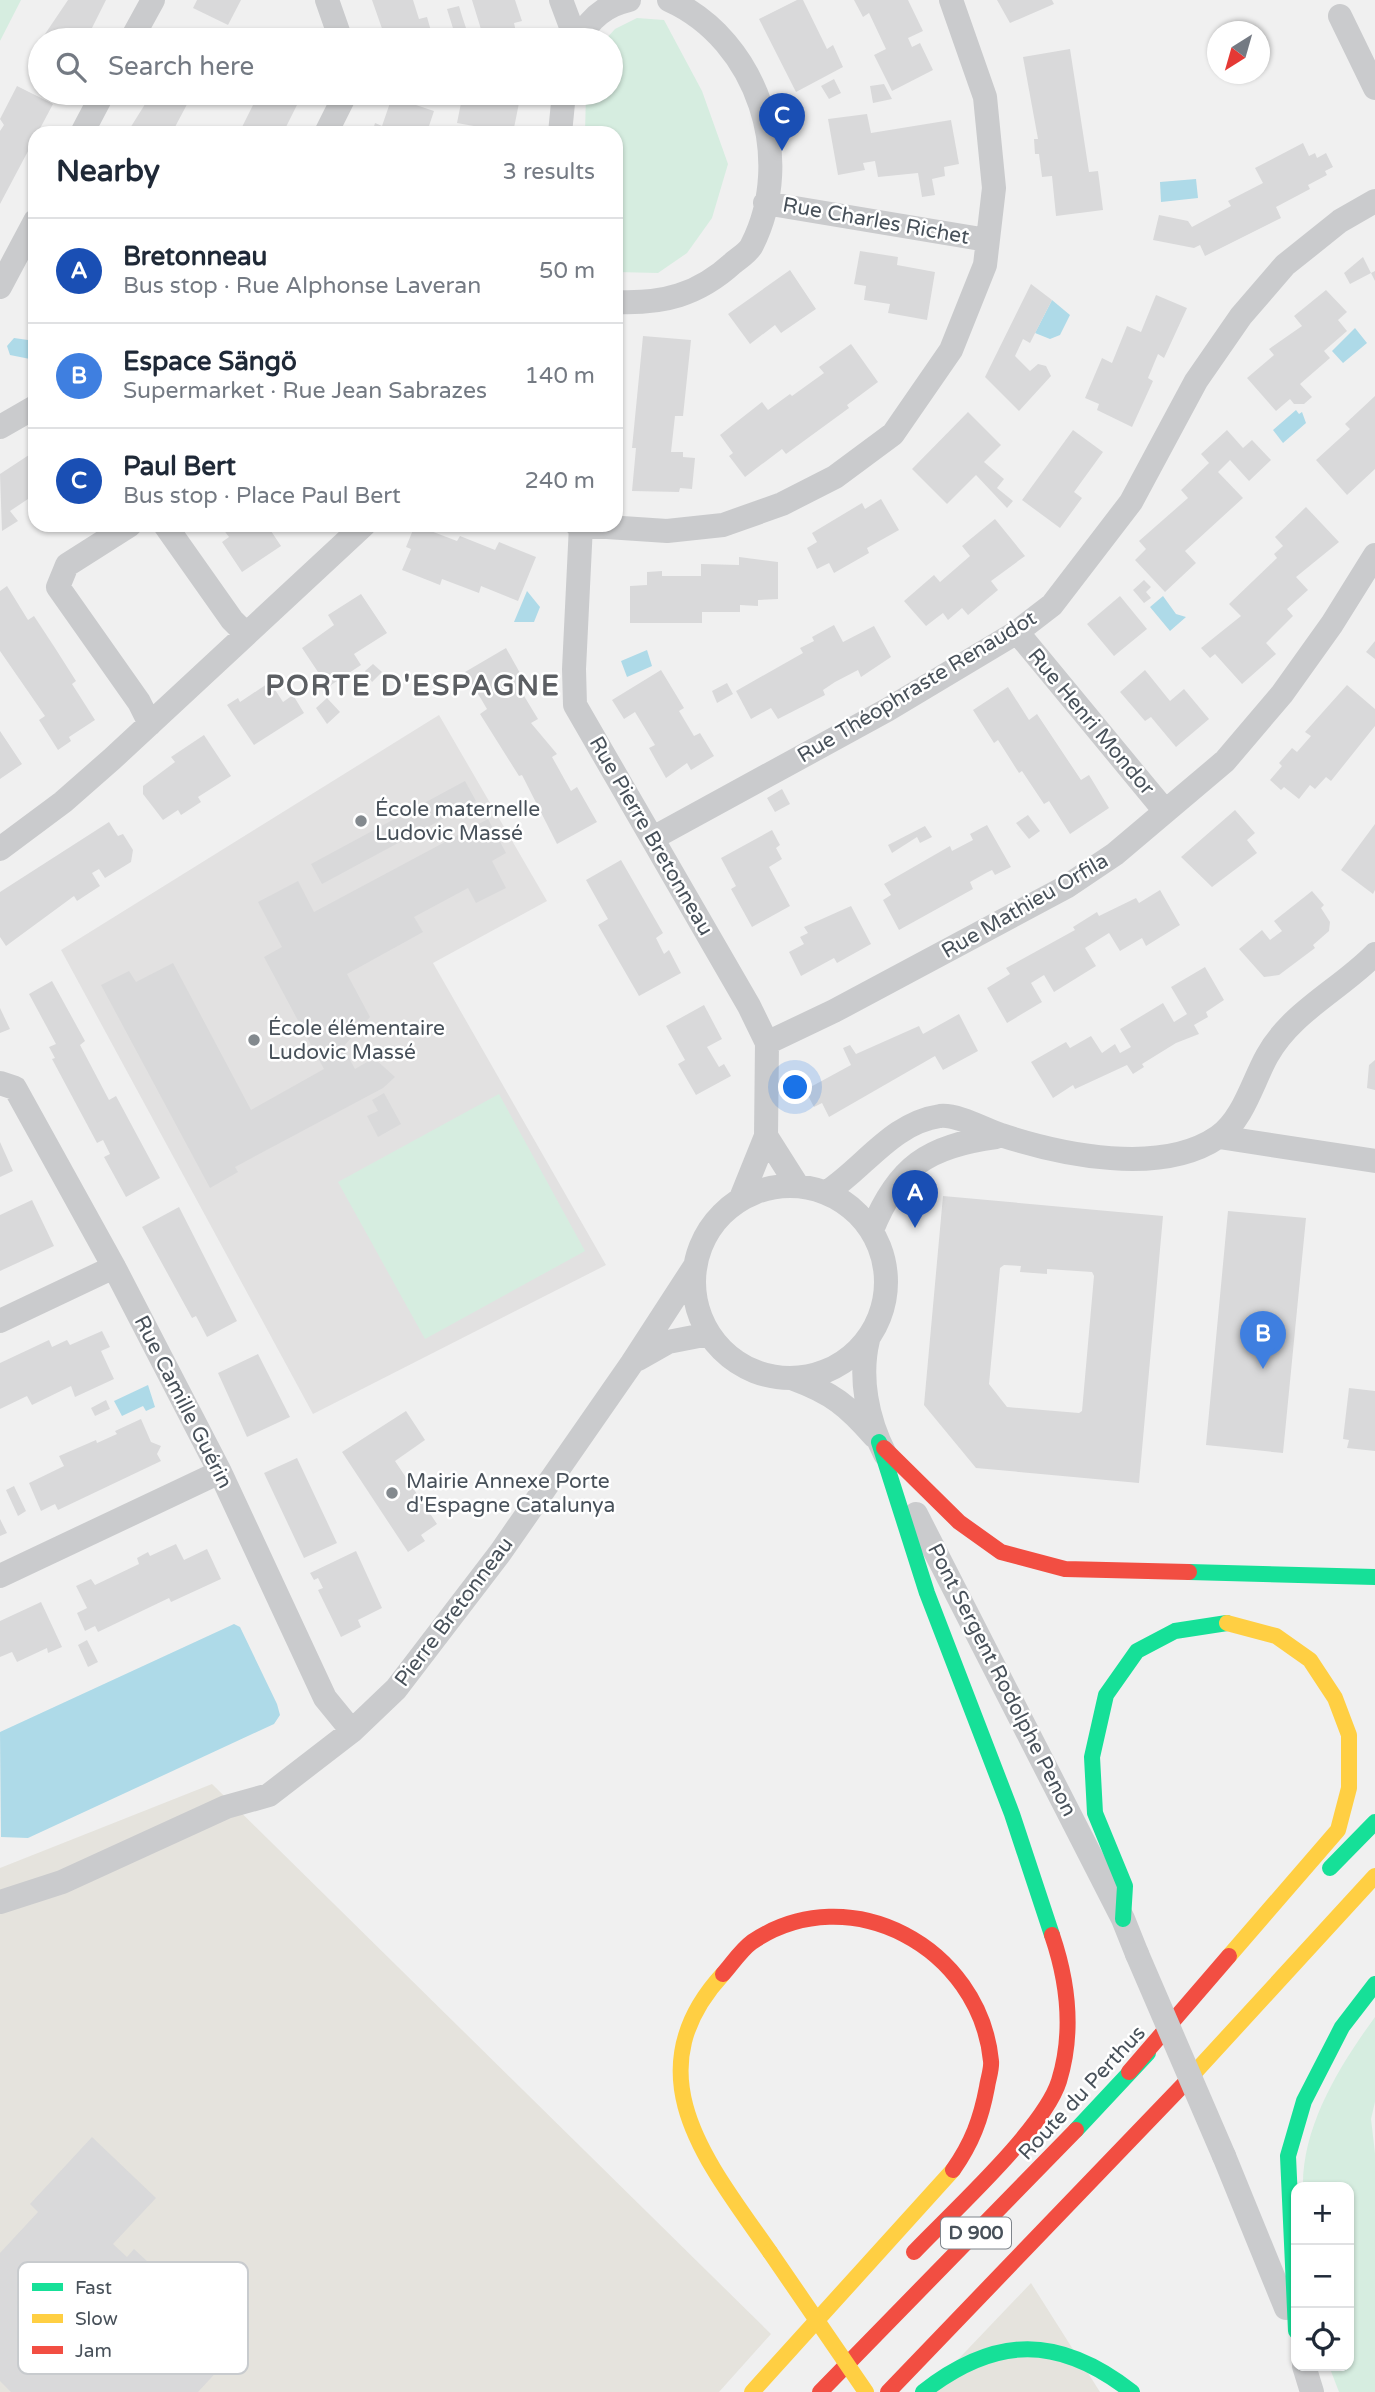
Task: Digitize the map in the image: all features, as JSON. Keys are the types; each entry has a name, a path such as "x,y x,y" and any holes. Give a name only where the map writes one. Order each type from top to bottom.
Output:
{"main road":[{"path":"879,1442 959,1522 1001,1552 1065,1569 1375,1577"},
{"path":"879,1442 927,1593 1012,1814 1063,1967 1069,2034 1058,2084 1027,2133 904,2262"},
{"path":"1123,1919 1125,1886 1095,1813 1092,1757 1106,1695 1137,1651 1175,1630 1229,1623 1276,1636 1310,1660 1335,1698 1349,1735 1349,1788 1338,1830 1129,2072"},
{"name":"Route du Perthus","path":"820,2392 1375,1822"},
{"name":"D 900","path":"888,2392 1165,2104 1375,1876"},
{"path":"752,2392 928,2199 972,2140 982,2120 991,2068 986,2027 970,1992 952,1966 919,1940 886,1922 845,1914 812,1916 778,1925 747,1943 713,1980 688,2021 682,2051 682,2100 695,2137 770,2252 866,2392"},
{"path":"1295,2308 1288,2156 1304,2101 1342,2027 1375,1984"},
{"path":"819,2352 838,2332"},
{"path":"923,2392 942,2374 993,2349 1058,2349 1113,2374 1132,2392"}],"street":[{"path":"138,28 153,0"},
{"path":"327,0 337,28"},
{"path":"561,0 572,28"},
{"path":"584,28 614,3 629,0"},
{"path":"623,302 651,304 691,293 720,275 751,247 765,203 772,159 761,102 729,43 693,11 669,0"},
{"path":"623,528 667,531 723,525 782,504 835,477 893,434 951,350 985,265 994,188 985,97 951,0"},
{"path":"1340,16 1375,88"},
{"path":"86,126 97,105"},
{"path":"330,126 340,105"},
{"path":"561,126 563,105"},
{"name":"Rue Théophraste Renaudot","path":"653,838 887,709 1017,632 1052,605 1131,502 1196,381 1241,316 1285,265 1340,221 1375,201"},
{"name":"Rue Charles Richet","path":"765,203 987,240"},
{"path":"0,287 28,234"},
{"path":"119,532 67,565 58,587 139,702 150,724"},
{"path":"170,532 246,634"},
{"path":"0,849 62,802 150,724 356,532"},
{"name":"Rue Pierre Bretonneau","path":"580,532 575,705 749,1006 767,1042 766,1136 741,1198"},
{"name":"Rue Mathieu Orfila","path":"767,1042 834,1011 1066,887 1115,854 1225,761 1282,694 1332,624 1375,555"},
{"name":"Rue Henri Mondor","path":"1017,632 1165,811"},
{"path":"827,1192 885,1141 919,1121 944,1116 1042,1147 1128,1160 1174,1156 1219,1137 1238,1113 1267,1055 1286,1027 1375,954"},
{"name":"Rue Camille Guérin","path":"0,1083 15,1088 114,1267 220,1472 325,1698 352,1731"},
{"path":"766,1136 797,1185"},
{"path":"872,1230 885,1198 913,1165 955,1142 1004,1136"},
{"path":"1219,1137 1375,1161"},
{"path":"797,1185 827,1192 853,1208 872,1230 884,1257 887,1285 882,1314 868,1340 848,1360 822,1373 793,1379 768,1376 745,1367 725,1353 709,1334 696,1305 695,1266 703,1239 719,1216 741,1198 768,1187 797,1185"},
{"name":"Pierre Bretonneau","path":"0,1902 62,1882 226,1807 270,1795 352,1731 396,1689 533,1508 695,1266"},
{"path":"0,1321 114,1267"},
{"name":"Pierre Bretonneau","path":"632,1363 668,1342 709,1334"},
{"name":"Pont Sergent Rodolphe Penon","path":"868,1340 862,1364 865,1392 879,1442 1003,1679 1123,1919"},
{"name":"Pont Sergent Rodolphe Penon","path":"793,1379 824,1390 850,1409 879,1442"},
{"path":"0,1576 220,1472"},
{"path":"1123,1919 1291,2320"}],"shaded area":[{"path":"439,715 547,901 433,963 606,1265 313,1414 61,950"},
{"path":"212,1784 771,2334 719,2392 0,2392 0,1868"},
{"path":"1031,2283 1100,2392 927,2392"}],"green space":[{"path":"0,0 21,0 0,41"},
{"path":"637,18 664,20 702,91 728,164 712,218 687,253 658,273 623,272 623,126 585,126 586,105 623,105 623,28 617,28"},
{"path":"499,1094 585,1251 425,1339 338,1182"},
{"path":"1375,2017 1375,2102 1371,2119 1375,2153 1375,2392 1339,2392 1331,2371 1354,2371 1354,2182 1303,2182 1304,2164 1316,2119 1349,2055"}],"water":[{"path":"1196,179 1198,198 1161,202 1160,182"},
{"path":"1052,300 1070,315 1060,335 1050,339 1035,333"},
{"path":"1355,328 1367,343 1343,363 1332,351"},
{"path":"14,338 28,340 28,359 10,355 7,346"},
{"path":"1296,410 1299,414 1302,412 1306,423 1283,443 1273,430"},
{"path":"527,591 540,607 534,622 514,622"},
{"path":"1163,596 1176,614 1186,617 1170,631 1150,607"},
{"path":"647,650 652,666 627,677 621,661"},
{"path":"148,1385 155,1407 146,1411 143,1406 122,1416 114,1401"},
{"path":"234,1624 240,1627 277,1704 280,1715 274,1724 28,1838 1,1837 0,1732"}],"building":[{"path":"68,0 106,0 92,28 49,28"},
{"path":"197,0 241,0 228,25 193,8"},
{"path":"372,0 413,0 419,19 427,17 430,28 382,28"},
{"path":"472,0 515,0 522,21 514,23 515,28 481,28"},
{"path":"797,0 803,0 827,49 833,45 843,67 796,92 759,19"},
{"path":"854,0 908,0 923,31 908,38 912,47 920,43 933,70 892,91 874,55 886,49 869,13 863,17"},
{"path":"997,0 1052,0 1054,4 1010,23"},
{"path":"459,6 466,28 453,28 447,9"},
{"path":"1070,49 1089,172 1098,171 1103,210 1056,216 1052,176 1042,177 1039,154 1035,154 1034,139 1038,139 1023,57"},
{"path":"834,79 841,93 829,99 821,86"},
{"path":"884,84 892,99 873,103 870,86"},
{"path":"17,86 28,92 28,105 52,105 41,126 28,126 28,151 0,204 0,131 4,125 0,119"},
{"path":"144,105 187,105 176,126 131,126"},
{"path":"253,105 297,105 286,126 242,126"},
{"path":"389,105 416,105 434,111 429,126 382,126"},
{"path":"461,105 519,105 514,126 474,126 457,123"},
{"path":"867,114 871,133 951,120 959,164 944,167 945,176 932,179 935,195 922,197 918,173 878,177 875,161 863,163 865,170 838,175 828,119"},
{"path":"1303,143 1309,156 1315,153 1317,158 1326,153 1333,167 1325,171 1327,175 1308,185 1310,189 1276,207 1281,218 1205,256 1200,245 1194,248 1153,240 1159,215 1188,221 1192,227 1231,206 1228,201 1263,183 1255,168"},
{"path":"860,251 898,257 897,265 935,272 927,320 888,313 890,304 864,300 866,286 854,284"},
{"path":"1363,257 1371,273 1350,284 1344,273"},
{"path":"790,270 816,309 781,333 775,325 750,344 728,314"},
{"path":"1031,284 1052,300 1030,343 1023,339 1015,356 1030,371 1038,364 1046,366 1051,376 1019,411 985,377"},
{"path":"1326,290 1347,312 1338,320 1347,331 1324,351 1330,358 1300,384 1312,397 1304,404 1294,404 1290,399 1276,411 1247,378 1274,355 1269,349 1302,326 1294,316"},
{"path":"1156,295 1187,308 1164,358 1158,354 1148,378 1153,381 1132,427 1097,410 1099,404 1085,398 1102,358 1112,363 1127,326 1141,332"},
{"path":"643,336 691,340 683,416 675,416 671,452 683,452 683,457 695,458 692,489 680,488 679,492 632,491 636,448 632,448"},
{"path":"851,344 878,382 847,405 849,408 786,454 782,449 745,477 729,456 733,453 720,435 762,402 768,410 790,394 792,396 824,373 819,367"},
{"path":"1375,396 1375,469 1347,495 1316,460 1350,429 1345,424"},
{"path":"968,412 1001,445 984,462 1004,479 997,488 1013,501 1007,508 976,475 947,504 912,469"},
{"path":"1073,430 1103,452 1074,492 1082,498 1060,528 1022,500"},
{"path":"1227,430 1243,448 1252,440 1271,460 1249,481 1230,460 1218,472 1243,498 1185,551 1196,563 1165,592 1135,560 1146,549 1139,541 1188,498 1181,490 1209,463 1201,454"},
{"path":"28,456 28,499 10,511 18,521 2,531 0,474"},
{"path":"881,499 899,530 867,548 869,553 834,573 829,563 817,569 807,548 817,542 812,533 862,503 865,509"},
{"path":"1306,507 1339,542 1296,577 1308,590 1287,609 1293,616 1266,643 1276,654 1242,684 1215,654 1210,658 1201,648 1241,616 1229,604 1277,558 1274,554 1283,546 1275,537"},
{"path":"995,519 1025,556 991,581 998,590 968,615 962,608 948,620 943,613 926,626 904,601 934,575 940,582 970,556 962,546"},
{"path":"225,532 272,532 281,546 242,572 222,542 229,537"},
{"path":"412,532 433,532 457,541 460,536 495,550 499,542 536,557 518,601 481,586 479,593 442,579 440,585 402,570 411,549 406,547"},
{"path":"739,557 778,562 778,599 758,600 758,606 740,605 740,612 702,612 702,623 630,623 630,586 647,585 647,572 662,571 662,576 701,576 701,564 739,565"},
{"path":"1144,580 1151,587 1146,592 1151,598 1144,603 1133,590"},
{"path":"7,586 28,620 34,616 76,681 72,684 95,720 69,737 71,741 58,750 39,720 45,716 0,651 0,591"},
{"path":"361,594 387,633 354,654 361,665 328,687 302,648 334,625 328,615"},
{"path":"1120,596 1147,629 1114,656 1087,624"},
{"path":"834,625 843,642 874,626 891,657 861,677 858,670 835,682 823,690 825,695 778,719 771,708 751,719 736,691 803,653 800,648 814,641 812,637"},
{"path":"1375,641 1375,659 1366,652"},
{"path":"506,648 525,682 518,686 538,719 531,723 557,754 552,757 571,791 577,787 597,822 557,844 522,775 519,776 480,714 487,709 465,672"},
{"path":"373,664 382,672 372,682 365,671"},
{"path":"661,670 684,708 679,711 694,736 700,733 714,756 691,770 687,763 666,778 649,748 655,745 635,712 624,719 612,700"},
{"path":"1145,670 1170,701 1184,689 1209,719 1176,747 1151,717 1145,721 1120,692"},
{"path":"270,682 283,702 293,695 304,713 254,745 227,705 238,698 240,702"},
{"path":"727,683 733,694 717,703 712,691"},
{"path":"1347,685 1375,709 1375,726 1331,781 1326,777 1315,789 1310,785 1299,799 1284,787 1281,790 1270,780 1282,766 1279,763 1292,748 1297,752 1311,736 1305,732"},
{"path":"1008,687 1029,720 1037,714 1081,780 1089,775 1109,808 1070,834 1049,801 1044,804 1022,771 1019,773 998,740 994,743 973,710"},
{"path":"327,698 340,712 327,724 316,708"},
{"path":"0,731 22,764 0,779"},
{"path":"204,735 231,776 198,797 201,802 181,815 178,810 163,820 143,794 143,786 175,762 171,757"},
{"path":"465,781 476,801 322,884 311,864"},
{"path":"782,789 790,804 775,812 767,798"},
{"path":"1235,810 1255,833 1247,840 1257,853 1212,887 1181,857"},
{"path":"1028,815 1040,831 1029,839 1016,823"},
{"path":"488,819 506,853 492,861 506,888 476,903 468,888 414,917 423,932 347,974 370,1017 343,1047 355,1069 374,1058 395,1077 383,1088 235,1167 238,1172 210,1188 101,985 129,971 136,982 173,963 251,1110 324,1069 264,957 282,947 258,902 298,881 314,912"},
{"path":"109,822 118,836 123,834 133,850 131,862 105,878 99,869 92,873 100,886 77,901 74,896 6,946 0,937 0,892"},
{"path":"1375,824 1375,890 1373,894 1341,870"},
{"path":"987,825 1011,867 995,875 992,870 970,882 973,889 899,930 883,900 891,895 884,884 950,846 952,851 973,840 970,834"},
{"path":"925,826 932,837 920,843 917,837 892,853 888,845"},
{"path":"772,830 780,845 776,848 782,859 769,867 790,906 752,927 731,889 736,886 721,858"},
{"path":"621,860 663,933 656,938 664,954 669,950 681,973 639,996 598,925 608,919 586,880"},
{"path":"1160,890 1180,925 1146,946 1142,938 1120,951 1109,933 1085,948 1096,966 1054,992 1044,975 1031,983 1042,1002 1007,1023 987,988 1010,974 1006,968 1075,930 1073,927 1097,912 1099,916 1136,898 1139,903"},
{"path":"1312,891 1324,905 1321,908 1330,922 1329,931 1313,945 1315,948 1279,975 1264,977 1239,949 1262,930 1270,940 1282,931 1274,921"},
{"path":"851,906 871,944 837,963 834,958 801,976 789,952 804,944 800,937 808,933 804,927"},
{"path":"1205,967 1224,1000 1206,1012 1208,1017 1194,1025 1199,1034 1176,1043 1142,1064 1144,1067 1133,1074 1127,1065 1075,1089 1073,1085 1053,1098 1031,1062 1066,1042 1070,1048 1091,1036 1102,1053 1115,1044 1120,1053 1131,1047 1120,1029 1163,1003 1174,1022 1187,1014 1171,987"},
{"path":"52,981 85,1041 80,1045 109,1100 116,1096 160,1178 126,1197 104,1157 110,1154 103,1140 97,1143 52,1059 55,1058 49,1047 56,1044 29,994"},
{"path":"704,1005 722,1039 707,1047 719,1067 724,1064 731,1076 696,1095 678,1064 685,1060 666,1026"},
{"path":"0,1008 10,1029 0,1033"},
{"path":"959,1014 978,1051 943,1070 935,1056 829,1117 822,1103 814,1107 805,1090 851,1065 843,1048 850,1045 856,1054 919,1026 923,1034"},
{"path":"1375,1060 1375,1090 1367,1088 1369,1065"},
{"path":"384,1093 401,1124 378,1137 367,1116 378,1111 372,1100"},
{"path":"0,1142 13,1171 0,1177"},
{"path":"943,1196 1163,1216 1139,1483 976,1468 924,1405","holes":["1004,1265 1021,1266 1020,1272 1047,1274 1047,1269 1092,1272 1094,1276 1082,1411 1079,1413 1007,1407 989,1384 1000,1268"]},
{"path":"32,1200 54,1246 0,1271 0,1215"},
{"path":"179,1207 237,1321 207,1337 196,1316 192,1318 142,1227"},
{"path":"1228,1211 1306,1218 1283,1453 1206,1445"},
{"path":"102,1331 110,1347 101,1351 114,1379 75,1397 71,1386 32,1405 27,1396 0,1409 0,1363 49,1340 52,1347 67,1340 70,1345"},
{"path":"258,1354 290,1417 247,1437 218,1373"},
{"path":"1349,1388 1375,1391 1375,1451 1347,1448 1349,1440 1343,1439"},
{"path":"106,1400 110,1409 95,1416 91,1408"},
{"name":"Mairie Annexe Porte d'Espagne Catalunya","path":"406,1411 425,1440 395,1461 437,1524 421,1535 425,1541 408,1552 342,1452"},
{"path":"141,1419 151,1442 161,1446 157,1454 161,1461 58,1510 55,1504 41,1511 29,1483 64,1466 59,1456 117,1434 115,1431"},
{"path":"297,1458 337,1543 304,1558 264,1473"},
{"path":"14,1486 26,1511 18,1516 6,1490"},
{"path":"0,1519 7,1533 0,1536"},
{"path":"176,1544 184,1560 207,1549 221,1579 171,1602 169,1598 98,1632 95,1626 85,1631 77,1613 87,1608 76,1586 91,1579 95,1585 139,1564 137,1558 148,1552 150,1556"},
{"path":"356,1551 382,1608 358,1620 361,1627 341,1637 318,1590 323,1588 318,1578 314,1580 310,1573"},
{"path":"41,1602 62,1647 48,1653 47,1648 17,1662 12,1652 0,1657 0,1621"},
{"path":"87,1640 98,1662 88,1667 78,1645"},
{"path":"92,2137 156,2198 113,2244 127,2257 134,2249 148,2262 18,2262 18,2374 215,2374 198,2392 11,2392 0,2381 0,2253 38,2212 30,2204"}],"traffic: fast":[{"path":"879,1442 927,1593 1012,1814 1052,1935"},
{"path":"1189,1572 1375,1577"},
{"path":"1123,1919 1125,1886 1095,1813 1092,1757 1106,1695 1137,1651 1175,1631 1227,1623"},
{"path":"1330,1868 1375,1822"},
{"path":"1295,2308 1288,2156 1304,2101 1342,2027 1375,1984"},
{"path":"1076,2130 1148,2053"},
{"path":"923,2392 950,2373 976,2360 1002,2352 1028,2349 1053,2352 1079,2360 1105,2373 1132,2392"}],"traffic: slow":[{"path":"1227,1623 1276,1636 1310,1660 1335,1698 1349,1735 1349,1788 1338,1830 1229,1956"},
{"path":"1185,2083 1375,1876"},
{"path":"723,1974 696,2011 683,2047 681,2082 689,2117 704,2151 770,2252"},
{"path":"752,2392 953,2170"},
{"path":"770,2252 866,2392"}],"traffic: jam":[{"path":"884,1448 959,1522 1001,1552 1065,1569 1189,1572"},
{"path":"723,1974 752,1942 790,1924 829,1917 868,1921 904,1934 936,1956 963,1985 982,2021 991,2061 979,2120 971,2140 953,2170"},
{"path":"914,2252 1016,2146 1050,2101 1059,2081 1068,2026 1062,1971 1052,1935"},
{"path":"1129,2072 1229,1956"},
{"path":"888,2392 1185,2083"},
{"path":"820,2392 1076,2130"}],"place":[{"name":"Paul Bert","path":"782,151"},
{"name":"École maternelle Ludovic Massé","path":"361,821"},
{"name":"École élémentaire Ludovic Massé","path":"254,1040"},
{"name":"Bretonneau","path":"915,1228"},
{"name":"Espace Sängö","path":"1263,1369"},
{"name":"Mairie Annexe Porte d'Espagne Catalunya","path":"392,1493"}],"district":[{"name":"PORTE D'ESPAGNE","path":"413,686"}]}
